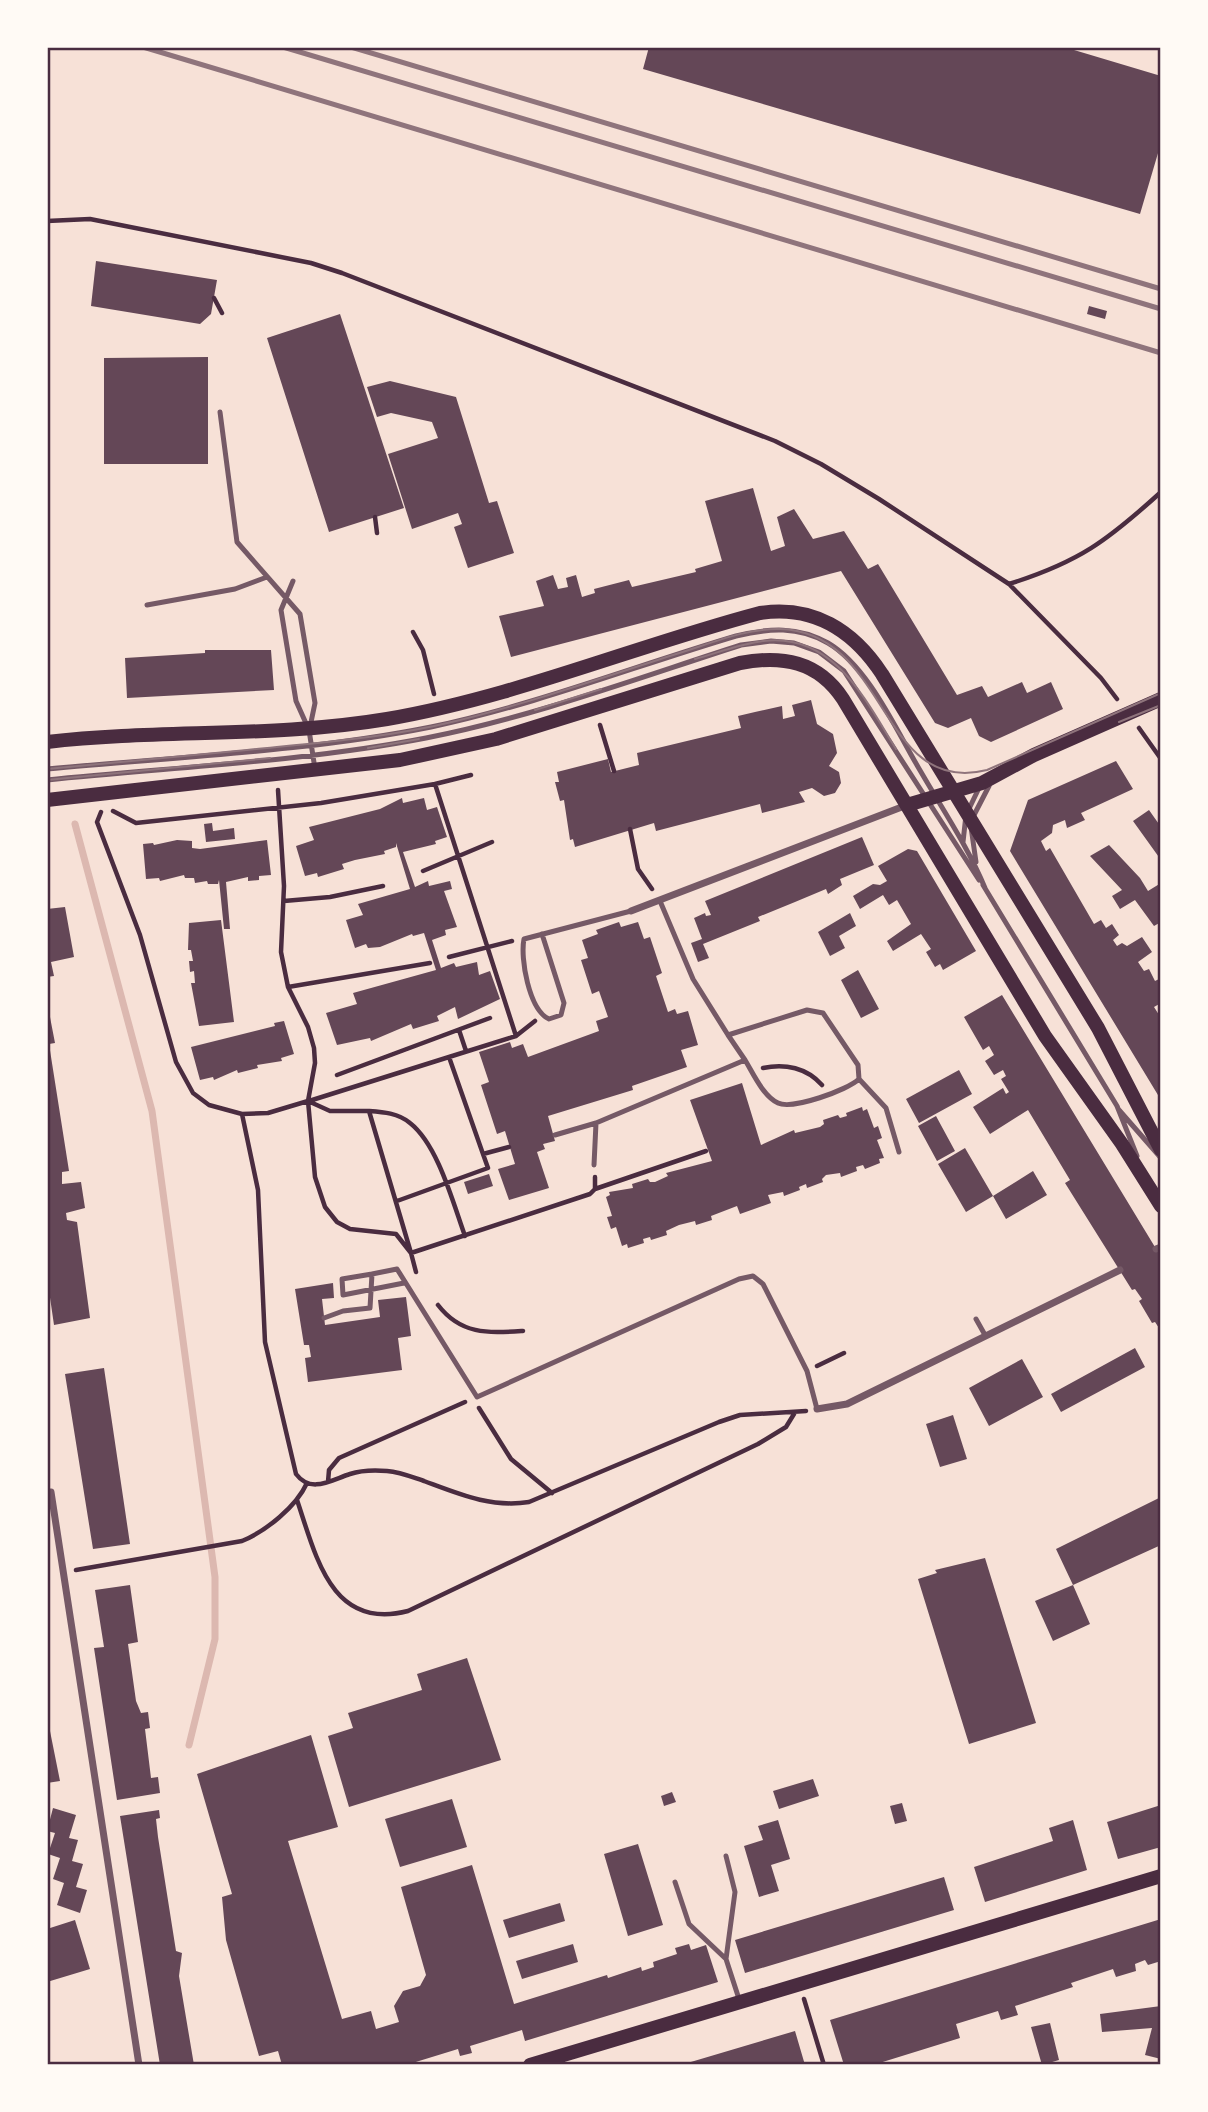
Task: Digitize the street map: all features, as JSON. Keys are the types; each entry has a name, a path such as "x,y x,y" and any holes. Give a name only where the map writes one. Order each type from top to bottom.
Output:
{"main road":[{"path":"47,742 148,734 310,737 507,691 760,613 793,611 822,618 849,636 870,657 1098,1028 1161,1150"},
{"path":"47,800 315,772 400,760 462,747 740,663 770,659 802,663 819,673 837,690 1045,1036 1161,1206"},
{"path":"907,805 982,783 1003,770 1161,699"},
{"path":"530,2065 1161,1876"}],"street":[{"path":"631,911 907,805"},
{"path":"817,1409 847,1404 1120,1270"},
{"path":"51,1492 139,2065"}],"lane":[{"path":"220,412 237,542 300,614 315,703 310,737"},
{"path":"147,605 234,589 267,577"},
{"path":"292,581 281,610 296,701 310,737 315,772"},
{"path":"47,769 457,721 754,631 792,630 819,638 843,654 858,670 985,888"},
{"path":"47,780 396,744 461,730 741,645 781,641 816,650 844,671 963,844 968,860 1117,1107 1150,1188"},
{"path":"985,888 972,850 970,817 979,800 1003,770"},
{"path":"963,844 982,783"},
{"path":"660,901 693,979 768,1096 780,1105 793,1105 850,1087 859,1079"},
{"path":"542,933 564,1003 561,1015 549,1019 542,1016 523,964 524,939 542,933 631,911"},
{"path":"728,1035 807,1010 820,1011 828,1017 858,1065 859,1079 886,1108 900,1152"},
{"path":"555,1135 596,1123 745,1060"},
{"path":"1117,1107 1161,1158"},
{"path":"594,1165 596,1123"},
{"path":"343,1311 342,1279 397,1269 477,1397 739,1279 753,1276 763,1284 807,1371 817,1409"},
{"path":"324,1318 343,1311 370,1308 374,1291 372,1274"},
{"path":"343,1295 374,1291 403,1281"},
{"path":"976,1319 985,1335"},
{"path":"726,1856 735,1892 726,1959 740,2003"},
{"path":"675,1882 689,1924 726,1959"}],"path":[{"path":"47,220 90,219 311,263 376,284 775,441 879,499 1009,584 1101,678 1128,712"},
{"path":"214,298 222,313"},
{"path":"1009,584 1049,571 1090,552 1161,492"},
{"path":"375,517 377,533"},
{"path":"413,632 423,650 437,708"},
{"path":"594,708 614,771"},
{"path":"1137,725 1161,759"},
{"path":"471,775 435,784 280,807 136,823 108,808 97,816 111,863 139,935 183,1077 193,1093 209,1105 242,1114 268,1113 516,1035 542,1016"},
{"path":"277,776 284,901 281,952 288,987 308,1027 314,1048 315,1063 308,1101 311,1111 311,1158 321,1196 331,1216 350,1229 396,1234 405,1227"},
{"path":"435,784 516,1035"},
{"path":"630,829 638,869 660,901"},
{"path":"423,871 492,842"},
{"path":"284,901 330,897 383,886"},
{"path":"449,957 524,939"},
{"path":"288,987 430,963"},
{"path":"337,1075 489,1018"},
{"path":"459,1030 466,1051"},
{"path":"397,1201 488,1168 449,1057"},
{"path":"753,1072 772,1066 800,1069 818,1080 827,1095"},
{"path":"308,1101 330,1111 388,1112 410,1123 424,1141 446,1184 465,1236"},
{"path":"369,1111 416,1272 423,1281"},
{"path":"242,1114 258,1190 265,1342 296,1474 307,1483 328,1483 372,1469 394,1471 490,1504 529,1502 740,1415 794,1413 817,1409"},
{"path":"483,1154 509,1147"},
{"path":"411,1253 560,1206 595,1189 706,1151"},
{"path":"594,1165 595,1189"},
{"path":"396,1234 411,1253"},
{"path":"403,1281 416,1272"},
{"path":"435,1300 452,1322 465,1328 523,1331"},
{"path":"807,1371 844,1353"},
{"path":"328,1483 329,1469 339,1458 472,1400 511,1459 552,1493"},
{"path":"297,1500 327,1579 361,1613 390,1616 445,1594 758,1444 786,1427 794,1413"},
{"path":"64,1572 242,1541 257,1535 297,1500 307,1483"},
{"path":"799,1984 824,2065"}],"building":[{"path":"649,47 1064,47 1161,76 1161,143 1140,214 643,69"},
{"path":"96,261 217,280 211,314 200,324 91,306"},
{"path":"1089,306 1107,311 1105,319 1087,314"},
{"path":"340,314 404,508 329,532 267,338"},
{"path":"208,357 208,464 104,464 104,358"},
{"path":"390,381 456,397 489,503 497,501 514,553 468,568 454,527 462,524 458,513 412,529 388,454 438,438 432,422 391,413 377,417 367,387"},
{"path":"753,488 771,551 785,546 777,517 794,509 813,539 844,531 868,569 878,564 957,695 982,686 988,697 1022,682 1027,693 1051,682 1063,709 991,742 979,736 971,718 948,728 935,723 841,571 511,657 499,616 544,606 536,581 553,575 558,589 568,587 566,578 576,575 582,597 595,593 594,589 629,580 632,587 696,572 695,569 722,561 705,501"},
{"path":"205,650 271,650 274,690 127,698 125,658 205,653"},
{"path":"811,700 817,724 833,734 837,753 829,766 839,772 841,783 835,793 824,796 812,788 799,792 805,802 762,813 760,804 656,831 654,823 575,847 573,839 570,840 564,800 560,801 555,782 559,782 557,772 608,759 611,772 639,765 637,753 741,728 738,716 755,712 782,706 783,719 795,716 792,705"},
{"path":"1116,761 1133,789 1081,813 1085,820 1067,828 1065,820 1053,825 1052,833 1041,841 1046,851 1050,848 1094,924 1101,920 1106,928 1112,924 1119,935 1113,940 1117,946 1122,943 1127,946 1142,937 1152,952 1138,962 1144,971 1149,969 1155,981 1161,981 1161,1003 1154,1007 1161,1018 1161,1100 1010,851 1028,800"},
{"path":"402,798 403,803 424,798 427,810 437,807 447,837 435,841 436,844 403,852 415,887 428,881 429,886 450,881 452,889 444,891 457,927 445,930 446,935 432,940 441,968 454,963 456,967 477,962 479,975 490,971 500,999 458,1019 455,1007 437,1016 439,1021 413,1029 411,1024 371,1041 370,1038 337,1045 326,1013 357,1004 353,993 436,970 424,933 412,934 380,947 368,948 366,944 355,948 346,920 363,915 358,904 410,889 396,843 396,847 384,851 385,854 342,864 344,869 318,877 317,873 305,876 296,846 314,840 309,827 380,809"},
{"path":"1149,810 1161,827 1161,860 1133,821"},
{"path":"212,823 213,831 234,828 235,839 206,842 204,824"},
{"path":"862,837 874,865 840,879 842,885 828,894 826,889 758,917 760,921 703,944 709,958 698,962 691,943 702,939 694,918 705,913 706,916 711,915 705,901"},
{"path":"177,840 192,841 192,848 200,849 267,840 271,875 259,876 259,880 248,881 248,877 226,882 230,929 224,929 219,880 218,884 208,884 207,881 195,883 194,878 185,878 184,875 160,881 159,878 146,879 143,844 154,845"},
{"path":"1109,845 1140,878 1148,891 1161,883 1161,922 1154,926 1135,900 1120,909 1112,896 1122,890 1090,856"},
{"path":"908,849 917,851 976,951 943,970 940,964 935,967 926,952 931,949 921,934 893,951 887,941 911,924 897,900 889,905 883,895 860,909 853,896 873,884 880,885 887,881 878,866"},
{"path":"65,907 74,957 51,962 54,976 47,977 47,909"},
{"path":"850,913 856,926 839,936 845,948 830,956 818,932"},
{"path":"221,920 234,1022 199,1026 191,983 195,983 194,971 190,972 189,961 193,961 191,950 188,950 189,923"},
{"path":"619,922 621,927 638,922 644,939 650,937 662,973 656,976 668,1012 675,1009 677,1014 688,1011 698,1045 681,1050 687,1067 632,1086 633,1090 548,1116 555,1141 543,1144 545,1149 537,1152 549,1188 509,1200 498,1169 515,1164 505,1131 497,1134 481,1085 489,1082 479,1052 510,1042 512,1048 523,1044 528,1057 599,1031 596,1021 608,1017 599,991 592,994 581,960 588,958 582,940 598,934 596,930"},
{"path":"858,970 879,1009 861,1018 841,980"},
{"path":"1002,995 1161,1257 1161,1331 1155,1322 1152,1323 1139,1301 1142,1299 1135,1289 1132,1290 1065,1183 1070,1180 1028,1110 990,1134 973,1107 1003,1088 1006,1094 1009,1092 1001,1079 1006,1076 1003,1070 994,1075 985,1061 994,1055 989,1046 983,1050 964,1017"},
{"path":"47,1017 50,1017 55,1043 49,1044 69,1171 62,1172 62,1184 81,1182 85,1208 66,1213 67,1220 77,1222 90,1318 54,1325 47,1277"},
{"path":"284,1021 294,1054 281,1058 282,1061 257,1065 258,1068 238,1073 237,1070 214,1080 213,1077 200,1080 191,1047 275,1026 274,1023"},
{"path":"959,1070 972,1094 919,1123 906,1099"},
{"path":"742,1083 761,1145 794,1130 795,1133 820,1127 824,1124 823,1120 838,1115 840,1118 847,1116 846,1113 862,1107 863,1111 867,1109 874,1128 878,1126 882,1138 877,1140 884,1158 879,1159 880,1163 865,1169 863,1165 856,1167 857,1171 841,1177 840,1173 826,1175 822,1179 823,1182 807,1188 806,1184 799,1187 800,1190 784,1196 783,1192 768,1195 771,1203 740,1214 737,1206 711,1216 712,1220 696,1225 695,1221 679,1225 666,1231 667,1235 651,1240 650,1237 643,1239 644,1243 628,1248 627,1244 622,1246 616,1227 611,1229 607,1217 612,1216 606,1197 610,1195 609,1192 633,1188 632,1184 648,1179 655,1182 668,1176 666,1173 712,1161 690,1100"},
{"path":"936,1116 955,1151 937,1161 918,1126"},
{"path":"965,1148 993,1196 966,1212 938,1164"},
{"path":"1033,1171 1047,1195 1006,1219 993,1196"},
{"path":"489,1174 493,1186 468,1194 464,1182"},
{"path":"333,1283 334,1298 322,1299 325,1325 380,1317 378,1300 406,1297 411,1336 398,1338 402,1370 308,1382 305,1358 311,1357 309,1345 304,1345 295,1289"},
{"path":"1135,1348 1145,1367 1061,1412 1051,1394"},
{"path":"1022,1359 1043,1397 989,1426 969,1388"},
{"path":"104,1368 130,1544 93,1549 65,1374"},
{"path":"953,1415 967,1459 940,1467 926,1424"},
{"path":"1161,1497 1161,1545 1073,1585 1056,1549"},
{"path":"985,1558 1036,1723 969,1744 918,1579 937,1573 935,1570"},
{"path":"130,1585 138,1642 128,1644 136,1701 141,1713 148,1712 150,1728 145,1729 151,1778 158,1777 160,1793 117,1800 94,1648 104,1647 95,1590"},
{"path":"1073,1585 1090,1624 1053,1641 1035,1601"},
{"path":"467,1658 501,1760 349,1807 328,1736 353,1728 348,1713 422,1690 417,1674"},
{"path":"47,1716 60,1781 47,1783"},
{"path":"311,1735 338,1827 288,1841 342,2019 371,2011 376,2029 399,2022 394,2006 403,1991 420,1986 426,1975 401,1887 472,1865 514,2004 607,1975 608,1978 641,1967 642,1971 654,1967 653,1962 677,1954 675,1948 689,1944 691,1950 706,1945 718,1982 525,2041 522,2030 470,2046 472,2053 460,2056 458,2049 406,2065 282,2065 278,2051 259,2056 226,1940 222,1897 232,1894 197,1774"},
{"path":"813,1779 819,1796 779,1809 773,1791"},
{"path":"672,1792 676,1802 664,1806 661,1796"},
{"path":"452,1799 467,1847 400,1867 385,1819"},
{"path":"902,1803 907,1821 895,1824 890,1806"},
{"path":"1161,1805 1161,1847 1118,1859 1107,1822"},
{"path":"53,1808 76,1815 69,1838 78,1840 72,1861 83,1864 76,1887 87,1890 80,1913 57,1905 64,1883 53,1879 60,1858 48,1854 55,1833 47,1831"},
{"path":"159,1810 160,1818 156,1819 158,1837 176,1951 182,1953 179,1976 194,2065 160,2065 120,1816"},
{"path":"778,1820 790,1859 771,1865 779,1891 759,1897 744,1846 763,1840 758,1826"},
{"path":"1073,1820 1087,1870 985,1902 974,1867 1053,1841 1049,1828"},
{"path":"638,1844 663,1925 628,1936 604,1854"},
{"path":"944,1877 954,1910 745,1973 735,1940"},
{"path":"560,1903 565,1921 509,1938 503,1920"},
{"path":"1161,1919 1161,1961 1148,1965 1145,1960 1135,1964 1136,1971 1116,1977 1113,1969 1071,1983 1073,1987 1015,2006 1018,2015 1001,2020 998,2011 956,2024 960,2038 873,2065 844,2065 830,2020"},
{"path":"75,1920 90,1969 47,1982 47,1929"},
{"path":"573,1944 578,1962 522,1979 516,1961"},
{"path":"1161,2006 1161,2059 1145,2055 1152,2028 1102,2032 1100,2014"},
{"path":"1050,2023 1059,2060 1042,2065 1031,2027"},
{"path":"795,2031 805,2065 684,2065 684,2064"}],"waterway":[{"path":"75,824 152,1111 215,1577 215,1639 189,1745"}],"tram line":[{"path":"47,769 326,742 430,727 538,698 726,638 766,629 780,629 816,637 843,656 865,682 903,738 924,760 952,772 987,770 1161,693"},
{"path":"695,659 763,641 788,641 809,647 828,658 859,690 896,749"},
{"path":"535,710 601,689"},
{"path":"1119,722 1161,705"},
{"path":"368,748 419,739"},
{"path":"47,780 270,758"}],"railway":[{"path":"143,47 1161,353"},
{"path":"283,47 1161,309"},
{"path":"351,47 1161,289"}]}
